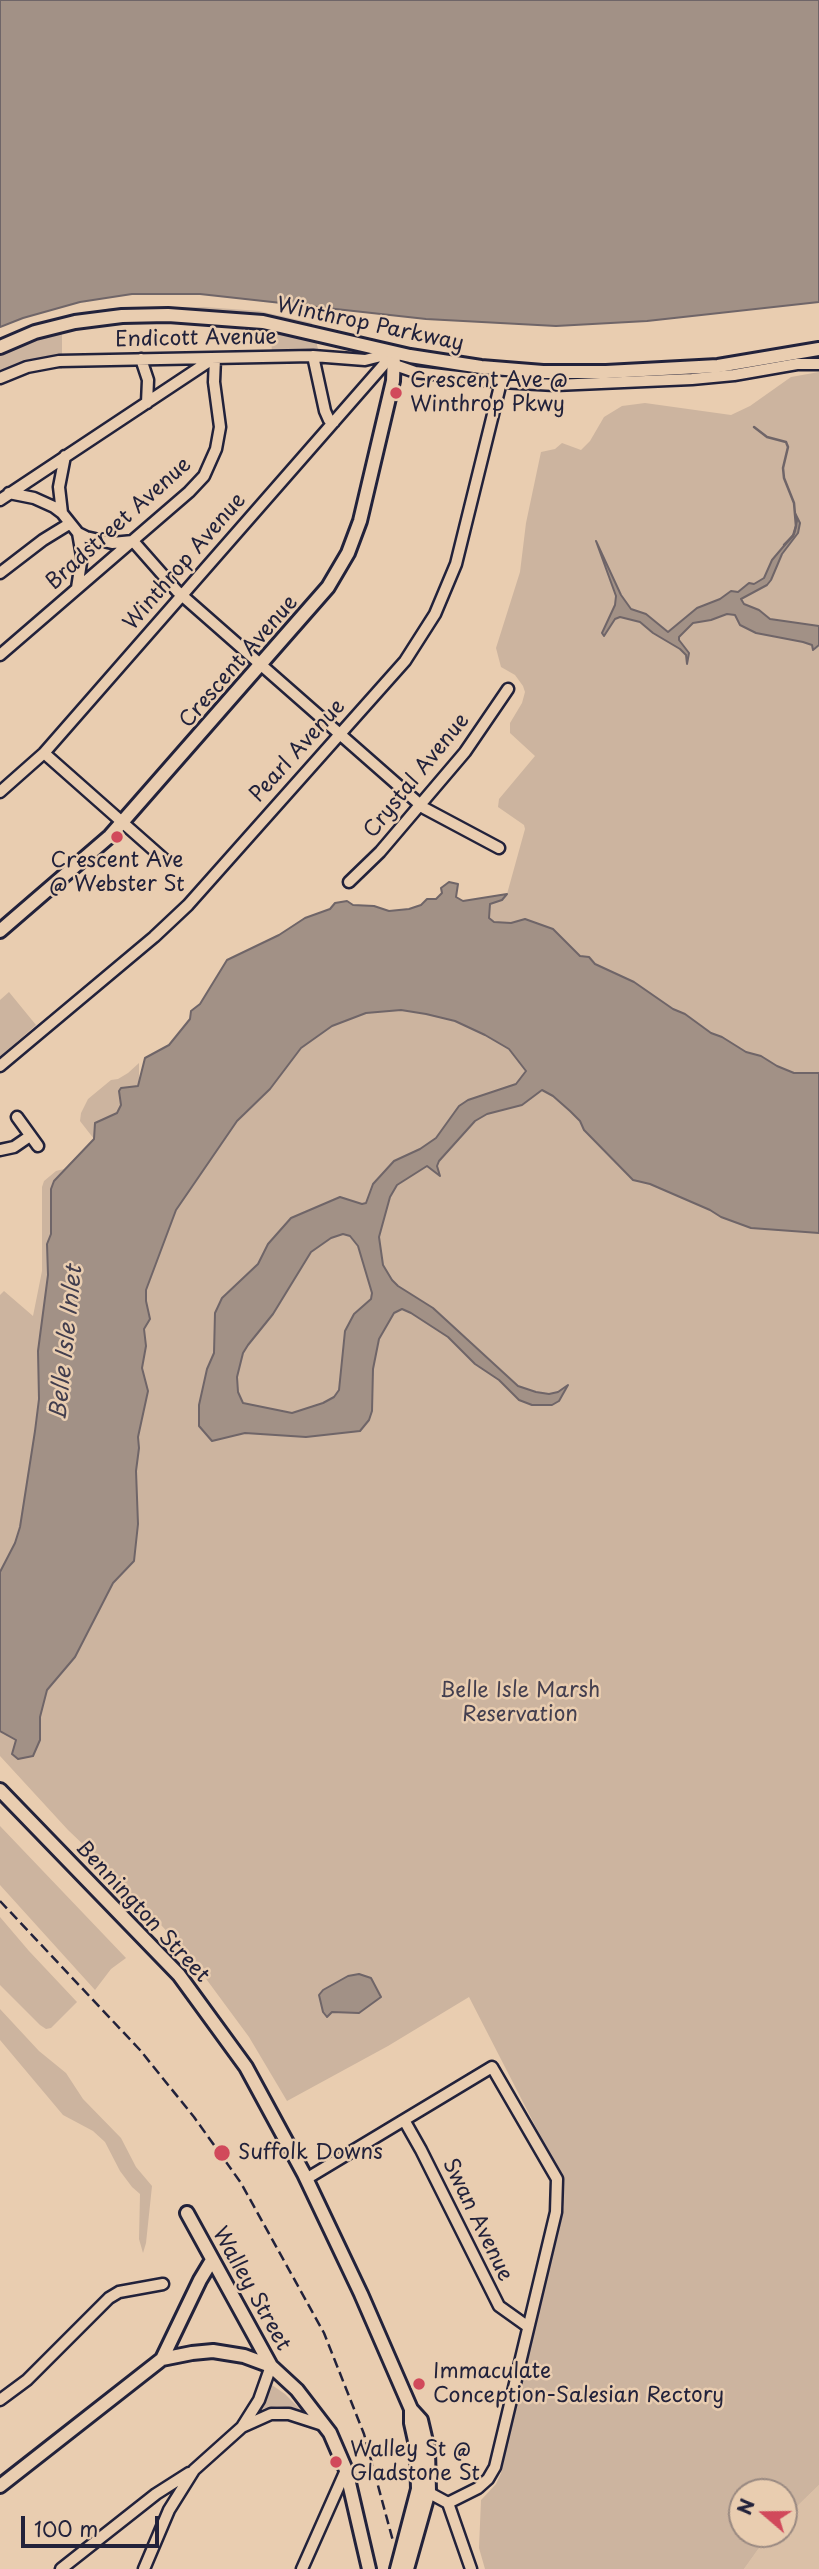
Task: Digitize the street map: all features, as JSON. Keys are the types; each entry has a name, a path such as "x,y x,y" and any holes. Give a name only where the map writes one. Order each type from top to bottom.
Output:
{"main road":[{"name":"Winthrop Parkway","path":"0,347 35,332 82,320 177,315 270,323 395,359 494,368 589,373 718,366 819,349"},
{"name":"Crescent Avenue","path":"0,931 107,839 320,598 351,546 367,492 395,359"},
{"name":"Bennington Street","path":"0,1790 179,1975 246,2067 306,2179 361,2294 411,2409 411,2423 423,2455 423,2490 407,2569"},
{"name":"Walley Street","path":"187,2213 271,2366 297,2390 326,2427 346,2470 369,2569"},
{"path":"162,2360 212,2260"},
{"path":"0,2486 162,2360 213,2351 244,2356 271,2366"},
{"name":"Bennington Street","path":"397,2569 423,2490"}],"street":[{"name":"Endicott Avenue","path":"0,378 21,369 47,363 313,356 395,359"},
{"path":"313,356 326,415 334,422"},
{"path":"5,496 215,358"},
{"name":"Bradstreet Avenue","path":"1,654 194,488 212,461 220,427 214,382 215,358"},
{"path":"141,359 147,376 146,403"},
{"path":"395,359 411,371 501,382 555,385 734,375 797,364 819,364"},
{"name":"Winthrop Avenue","path":"0,792 44,753 334,422 395,359"},
{"name":"Pearl Avenue","path":"0,1066 181,912 405,661 444,595 463,541 501,382"},
{"path":"65,456 59,487 62,513 78,533 112,543 133,541 182,595 421,805 499,848"},
{"path":"5,496 39,500 62,513"},
{"path":"0,573 69,524"},
{"path":"77,589 82,560 78,533"},
{"name":"Crystal Avenue","path":"349,883 380,852 474,741 508,689"},
{"path":"44,753 165,860"},
{"path":"18,1117 38,1146"},
{"path":"0,1150 14,1147 30,1136"},
{"path":"306,2179 492,2067 556,2179 556,2212 495,2467 488,2479 478,2488 448,2503"},
{"name":"Swan Avenue","path":"404,2120 499,2306 527,2326"},
{"path":"0,2400 27,2380 109,2298 119,2292 163,2284"},
{"path":"61,2569 156,2494 194,2470 242,2427 259,2400 271,2366"},
{"path":"242,2427 271,2414 289,2414 326,2427"},
{"path":"144,2569 169,2510 194,2470"},
{"path":"302,2569 346,2470"},
{"path":"423,2490 448,2503 471,2569"}],"shaded area":[{"path":"819,2485 819,2569 744,2569 759,2548 798,2548 798,2505"}],"green space":[{"path":"204,307 259,311 312,323 320,358 272,356 271,332 189,323 116,324 62,333 62,369 33,368 0,381 0,338 26,327 111,308"},
{"name":"Belle Isle Marsh Reservation","path":"819,372 819,2485 798,2505 798,2478 728,2478 728,2548 759,2548 744,2569 485,2569 479,2548 481,2500 496,2484 501,2473 564,2207 561,2176 469,1997 388,2046 287,2101 249,2037 187,1953 0,1756 0,1295 4,1291 33,1316 42,1271 42,1187 44,1181 56,1171 64,1169 94,1139 80,1121 88,1099 111,1080 128,1073 139,1063 139,1084 145,1058 169,1045 190,1019 191,1011 200,1004 227,960 279,935 305,918 330,909 335,903 347,901 353,905 374,906 389,911 409,909 421,905 427,899 436,899 442,893 441,888 449,882 458,884 456,897 463,901 507,894 525,829 524,825 498,807 499,799 535,756 510,733 510,723 525,692 515,675 501,667 496,648 520,572 526,523 541,452 555,449 562,443 581,450 590,441 604,417 622,406 645,403 731,415 750,406 791,377"},
{"path":"9,992 36,1025 0,1057 0,1000"},
{"path":"0,1826 126,1958 111,1969 95,1990 0,1885"},
{"path":"0,1917 77,2002 51,2028 46,2029 40,2025 0,1985"},
{"path":"0,2009 39,2051 66,2073 83,2099 121,2138 136,2167 152,2186 143,2253 139,2239 140,2194 120,2171 105,2142 93,2131 63,2115 0,2040"},
{"path":"269,2383 300,2409 277,2406 260,2409"}],"water":[{"path":"0,0 819,0 819,302 647,321 556,326 426,319 200,294 132,294 80,302 0,327"},
{"path":"795,513 800,523 798,533 782,554 771,580 741,599 744,604 759,610 770,619 819,626 819,645 813,650 812,645 803,642 756,633 740,625 735,615 727,614 693,623 679,637 689,653 687,664 686,655 680,649 640,622 620,617 615,619 604,636 602,633 615,605 616,596 596,541 621,595 631,609 646,614 668,632 697,608 720,599 731,591 738,592 749,583 754,584 764,578 772,560 794,534 797,521"},
{"name":"Belle Isle Inlet","path":"449,882 458,884 456,897 463,901 507,894 502,900 490,904 489,918 494,922 511,923 525,919 553,929 580,956 589,957 595,964 634,982 711,1033 746,1052 761,1056 794,1073 819,1073 819,1233 751,1228 650,1184 633,1180 584,1130 580,1121 570,1111 542,1090 522,1105 487,1114 475,1121 439,1161 437,1166 440,1176 427,1166 397,1185 390,1197 379,1237 383,1265 398,1286 433,1308 518,1386 549,1394 568,1385 559,1401 552,1405 532,1405 519,1400 499,1380 475,1364 448,1337 402,1309 394,1313 379,1339 373,1369 372,1411 360,1431 306,1437 245,1433 212,1441 199,1426 199,1405 207,1369 214,1353 215,1313 222,1298 258,1264 268,1244 291,1218 340,1197 366,1203 373,1184 394,1161 436,1138 459,1106 468,1100 516,1084 526,1071 509,1049 485,1035 455,1021 426,1014 401,1010 366,1013 332,1026 301,1048 270,1089 237,1121 176,1210 146,1290 150,1319 144,1329 146,1346 142,1368 148,1391 138,1437 138,1524 134,1561 113,1583 75,1657 47,1690 40,1717 40,1740 33,1756 18,1759 12,1754 16,1740 0,1731 0,1572 20,1527 35,1431 39,1399 38,1351 48,1275 47,1244 51,1234 51,1189 54,1181 94,1139 95,1123 117,1113 121,1105 121,1088 138,1086 145,1058 169,1045 190,1019 191,1011 200,1004 227,960 279,935 305,918 330,909 335,903 347,901 353,905 374,906 389,911 409,909 421,905 427,899 436,899 442,893 441,888","holes":["343,1234 350,1236 358,1246 372,1293 371,1299 354,1314 345,1331 339,1390 334,1397 323,1403 292,1413 243,1403 238,1392 237,1377 243,1353 248,1345 273,1314 311,1252 331,1238"]},
{"path":"359,1974 371,1978 381,1997 359,2013 332,2012 327,2017 319,1995 348,1976"}],"waterway":[{"path":"754,427 767,437 786,442 788,447 783,468 784,478 794,503 796,526 793,536 784,545"}],"railway":[{"path":"0,1901 140,2050 194,2117 241,2183 324,2333 364,2434 393,2541"}],"place":[{"name":"Crescent Ave @ Winthrop Pkwy","path":"396,393"},
{"name":"Crescent Ave @ Webster St","path":"117,837"},
{"name":"Suffolk Downs","path":"222,2153"},
{"name":"Immaculate Conception-Salesian Rectory","path":"419,2384"},
{"name":"Walley St @ Gladstone St","path":"336,2462"}]}
